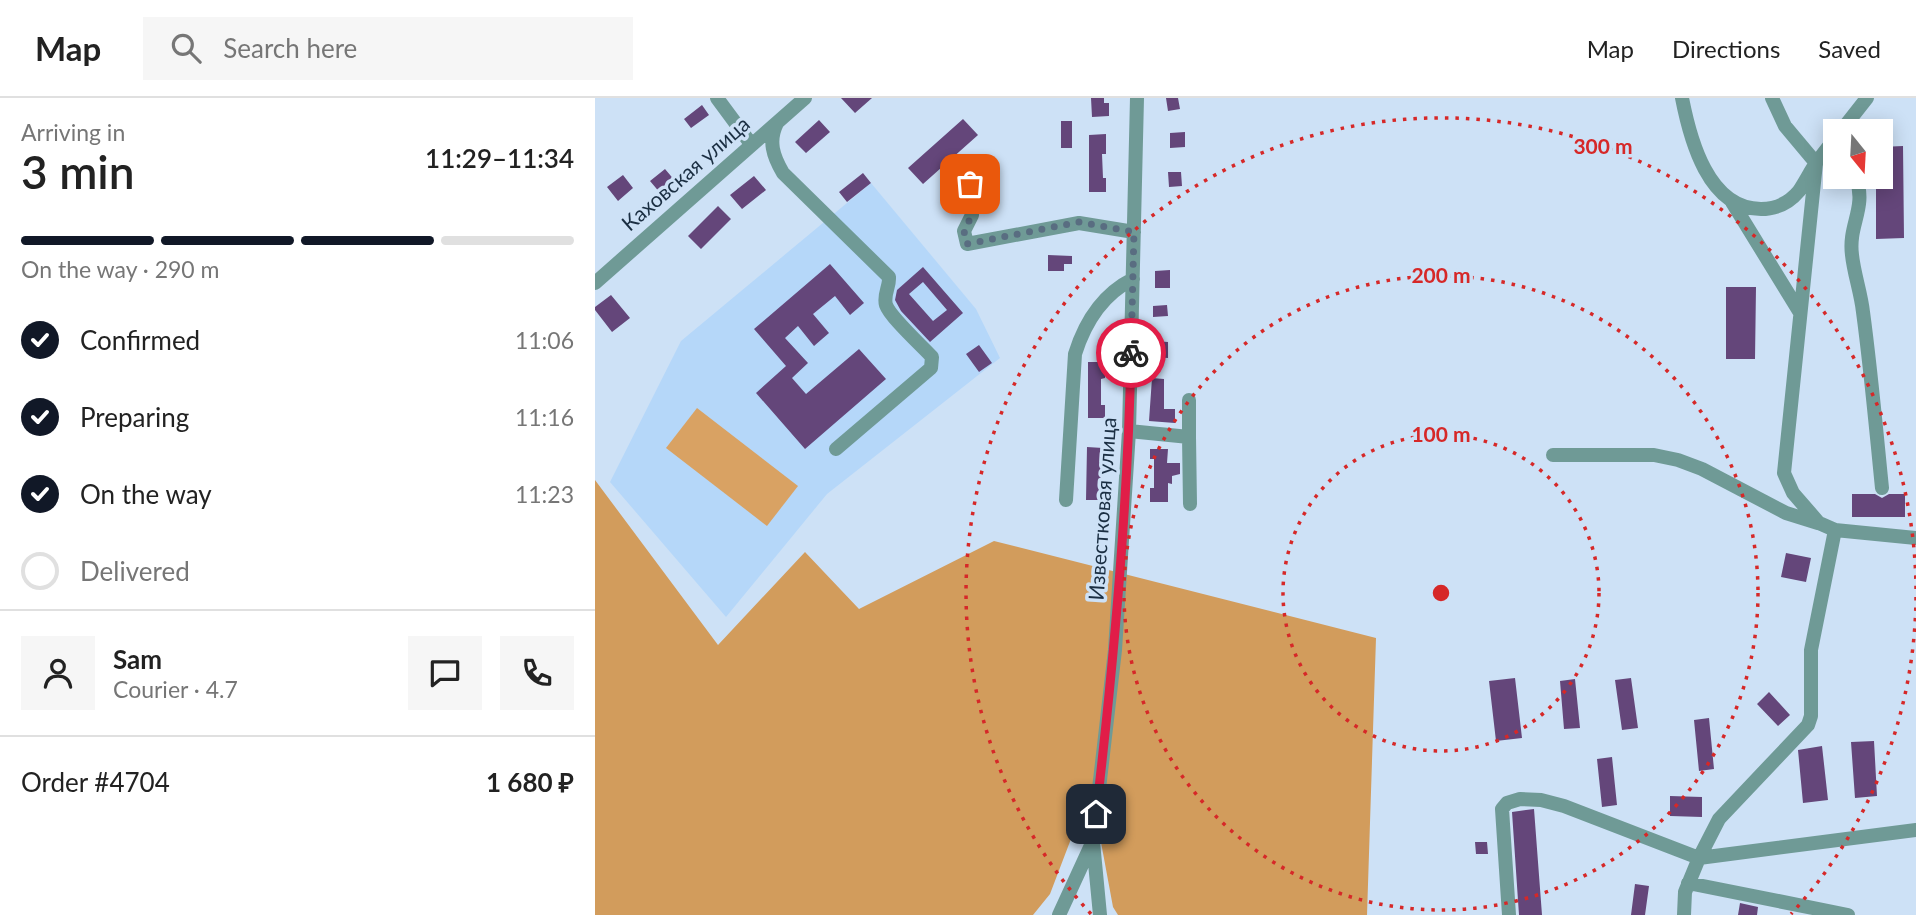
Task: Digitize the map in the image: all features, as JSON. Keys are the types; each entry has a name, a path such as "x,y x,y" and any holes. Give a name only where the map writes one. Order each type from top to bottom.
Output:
{"street":[{"path":"717,98 751,144"},
{"name":"Каховская улица","path":"595,283 805,98"},
{"name":"Известковая улица","path":"1059,915 1093,841 1115,650 1129,431 1137,98"},
{"path":"1682,98 1690,138 1705,169 1733,202 1799,311"},
{"path":"1772,98 1785,127 1816,163 1784,473 1793,493 1819,523"},
{"path":"1850,119 1867,98"},
{"path":"777,122 771,136 774,154 783,173 889,277 885,298 887,306 932,357 931,368 837,449"},
{"path":"1733,202 1748,209 1777,207 1798,192 1823,154"},
{"path":"967,162 973,202 972,215 964,231 967,244 1079,222 1134,232"},
{"path":"1859,189 1861,206 1853,230 1852,254 1863,311 1882,488"},
{"path":"1066,500 1075,354 1082,335 1104,298 1118,286 1133,279"},
{"path":"1189,400 1191,504"},
{"path":"1129,431 1189,437"},
{"path":"1553,455 1654,455 1678,460 1702,468 1786,513 1835,530 1916,538"},
{"path":"1684,915 1688,883 1719,819 1808,725 1811,716 1811,650 1835,530"},
{"path":"1509,915 1502,809 1507,803 1520,799 1541,800 1564,806 1699,858 1916,830"},
{"path":"1093,841 1100,915"},
{"path":"1688,883 1848,915"}],"shaded area":[{"path":"871,183 976,309 1000,358 827,494 726,617 610,482 681,341"},
{"path":"697,408 798,486 767,526 666,448"},
{"path":"595,480 718,645 805,552 859,609 994,541 1376,638 1367,915 1118,915 1113,907 1098,826 1074,831 1050,894 1033,915 595,915"}],"building":[{"path":"841,98 872,98 855,113"},
{"path":"1091,98 1104,98 1104,103 1109,103 1109,116 1092,117"},
{"path":"1166,98 1178,98 1180,109 1168,111"},
{"path":"702,105 709,115 691,128 684,119"},
{"path":"963,119 978,135 923,184 908,168"},
{"path":"819,120 830,132 806,153 795,142"},
{"path":"1061,121 1072,121 1072,148 1061,148"},
{"path":"1185,132 1185,147 1170,148 1170,133"},
{"path":"1106,134 1106,154 1102,154 1106,192 1089,192 1089,135"},
{"path":"1893,146 1903,146 1904,238 1876,239 1876,189 1893,189"},
{"path":"665,169 676,182 661,194 650,181"},
{"path":"1168,172 1181,172 1182,186 1169,187"},
{"path":"863,173 871,183 847,202 839,192"},
{"path":"623,175 633,188 618,201 607,187"},
{"path":"754,176 766,190 742,209 730,195"},
{"path":"718,206 731,219 701,249 688,236"},
{"path":"1048,255 1072,256 1072,264 1064,264 1064,271 1048,271"},
{"path":"830,264 864,303 850,315 835,296 813,314 829,333 814,346 798,326 785,338 808,363 792,378 806,394 859,349 886,379 805,449 756,393 786,366 754,329"},
{"path":"923,267 963,313 930,342 901,311 895,300 897,290","holes":["923,282 947,310 933,321 909,294"]},
{"path":"1170,270 1170,288 1155,288 1155,271"},
{"path":"1726,287 1756,287 1755,359 1726,359"},
{"path":"611,295 630,318 612,332 595,310 595,307"},
{"path":"1167,305 1168,316 1153,317 1153,306"},
{"path":"1154,341 1168,342 1168,358 1153,357"},
{"path":"979,345 992,363 979,372 966,354"},
{"path":"1088,362 1105,362 1105,378 1101,379 1101,405 1105,405 1105,418 1088,418"},
{"path":"1152,378 1164,379 1164,409 1175,409 1175,423 1149,421"},
{"path":"1087,447 1103,448 1103,462 1100,462 1102,500 1086,500"},
{"path":"1150,449 1168,449 1167,463 1180,463 1180,474 1172,476 1172,484 1168,483 1168,502 1150,502 1150,488 1154,488 1154,459 1150,459"},
{"path":"1852,494 1875,494 1882,498 1889,494 1905,494 1905,517 1852,517"},
{"path":"1786,553 1811,558 1806,582 1781,577"},
{"path":"1515,678 1522,738 1496,741 1489,681"},
{"path":"1631,678 1638,728 1622,730 1615,680"},
{"path":"1575,679 1580,728 1564,729 1560,681"},
{"path":"1769,692 1790,715 1778,726 1757,704"},
{"path":"1709,718 1714,769 1699,771 1694,720"},
{"path":"1874,741 1877,796 1855,798 1851,742"},
{"path":"1822,746 1828,800 1803,803 1798,750"},
{"path":"1612,757 1617,805 1602,807 1597,759"},
{"path":"1670,796 1702,797 1702,817 1670,816"},
{"path":"1534,809 1542,915 1519,915 1512,812"},
{"path":"1475,842 1487,842 1488,854 1476,854"},
{"path":"1635,884 1649,886 1645,915 1631,915"},
{"path":"1740,903 1758,907 1757,915 1738,915"}],"way so far":[{"path":"970,184 973,202 972,215 964,231 967,244 1079,222 1134,232 1131,353"}],"route":[{"path":"1096,814 1115,650 1129,431 1131,353"}]}
